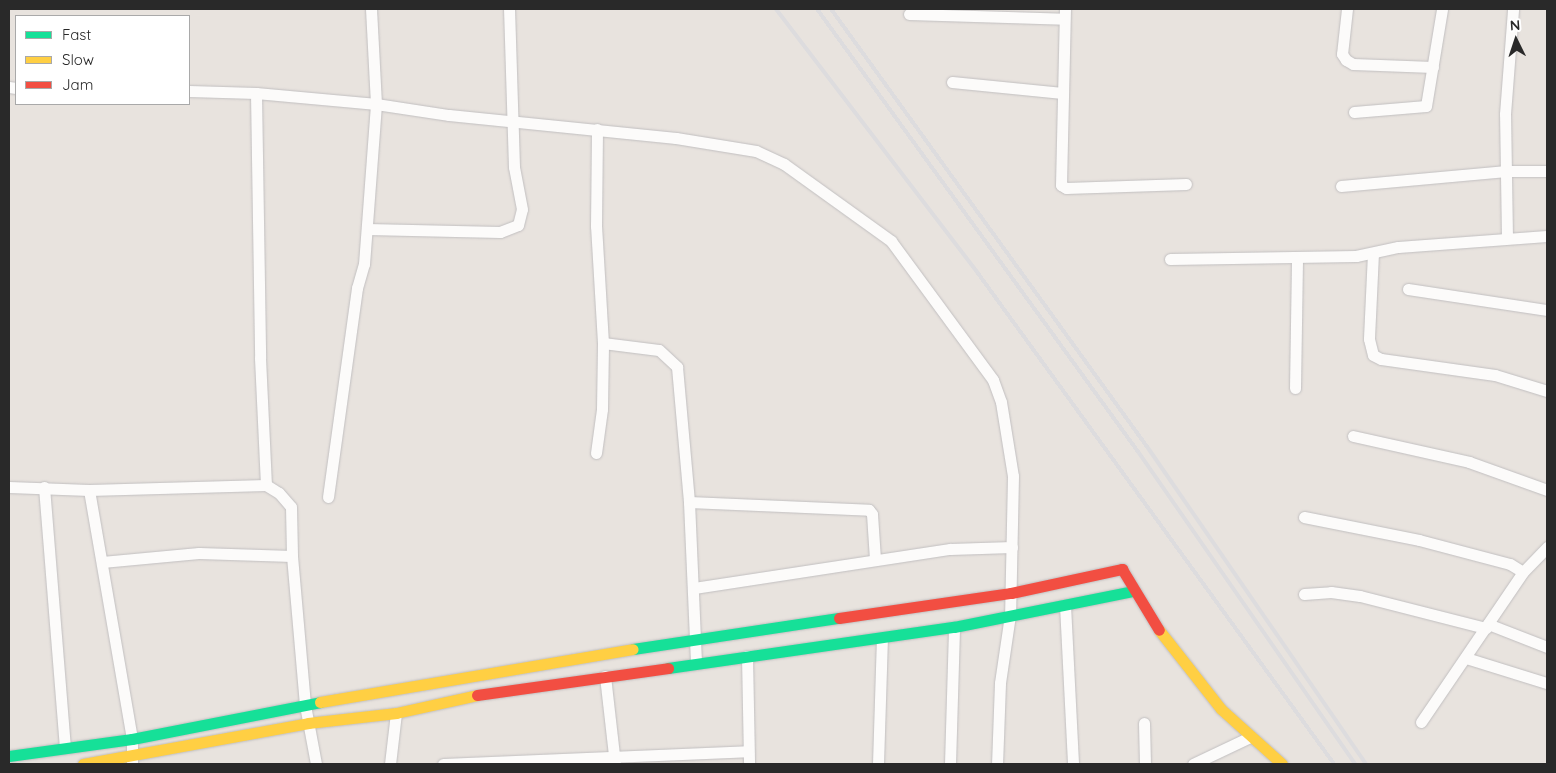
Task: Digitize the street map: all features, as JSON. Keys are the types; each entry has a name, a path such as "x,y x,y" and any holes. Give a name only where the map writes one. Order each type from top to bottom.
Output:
{"street":[{"path":"328,497 367,229 376,104 371,9"},
{"path":"367,229 500,232 518,224 522,209 514,167 509,9"},
{"path":"1347,9 1342,54 1346,60 1353,64 1433,67"},
{"path":"1354,112 1426,106 1442,9"},
{"path":"1507,238 1505,114 1514,9"},
{"path":"909,14 1064,14 1061,185 1066,188 1186,184"},
{"path":"952,82 1062,93"},
{"path":"190,91 256,93 376,104 597,129 756,151 784,164 891,241 995,388 1001,402 1013,476 1010,615 1000,684 997,764"},
{"path":"256,93 260,358 266,485"},
{"path":"596,453 602,409 603,343 596,226 597,129"},
{"path":"1342,186 1506,171 1547,171"},
{"path":"1170,259 1297,258 1373,253 1398,247 1547,236"},
{"path":"1373,253 1369,339 1373,355 1381,359 1495,376 1547,391"},
{"path":"1294,388 1297,258"},
{"path":"1408,289 1547,310"},
{"path":"603,343 659,350 674,360 678,374 689,502 694,588 693,639 696,664"},
{"path":"1353,436 1469,462 1547,490"},
{"path":"9,487 89,490 266,485 291,507 292,556 305,705 316,764"},
{"path":"44,487 65,746"},
{"path":"89,490 132,739 132,761"},
{"path":"689,502 868,510 872,514 875,559"},
{"path":"1304,517 1419,540 1510,564 1523,572"},
{"path":"694,588 950,549 1012,548"},
{"path":"1421,722 1523,572 1547,549"},
{"path":"102,562 199,553 292,556"},
{"path":"9,756 65,746 132,739 305,705 693,639 1011,593 1122,569 1132,592 1163,637 1221,709 1282,764"},
{"path":"83,764 132,761 308,723 396,713 483,694 954,627 1132,592"},
{"path":"1304,594 1331,592 1360,596 1487,626 1547,647"},
{"path":"1065,605 1074,764"},
{"path":"950,764 954,627"},
{"path":"878,764 882,638"},
{"path":"746,656 749,764"},
{"path":"1466,658 1547,683"},
{"path":"605,676 614,760"},
{"path":"390,764 396,713"},
{"path":"1144,723 1145,764"},
{"path":"1193,764 1250,737"},
{"path":"443,764 614,760 748,751"}],"railway":[{"path":"776,9 977,272 1334,764"},
{"path":"817,9 1139,453 1355,764"},
{"path":"831,9 1148,448 1366,764"}],"traffic: fast":[{"path":"668,668 954,627 1132,591"},
{"path":"633,649 839,618"},
{"path":"9,756 132,739 320,702"}],"traffic: slow":[{"path":"1159,630 1221,709 1282,764"},
{"path":"320,702 633,649"},
{"path":"83,764 308,723 396,713 477,695"}],"traffic: jam":[{"path":"839,618 1011,593 1122,569 1159,630"},
{"path":"477,695 668,668"}]}
